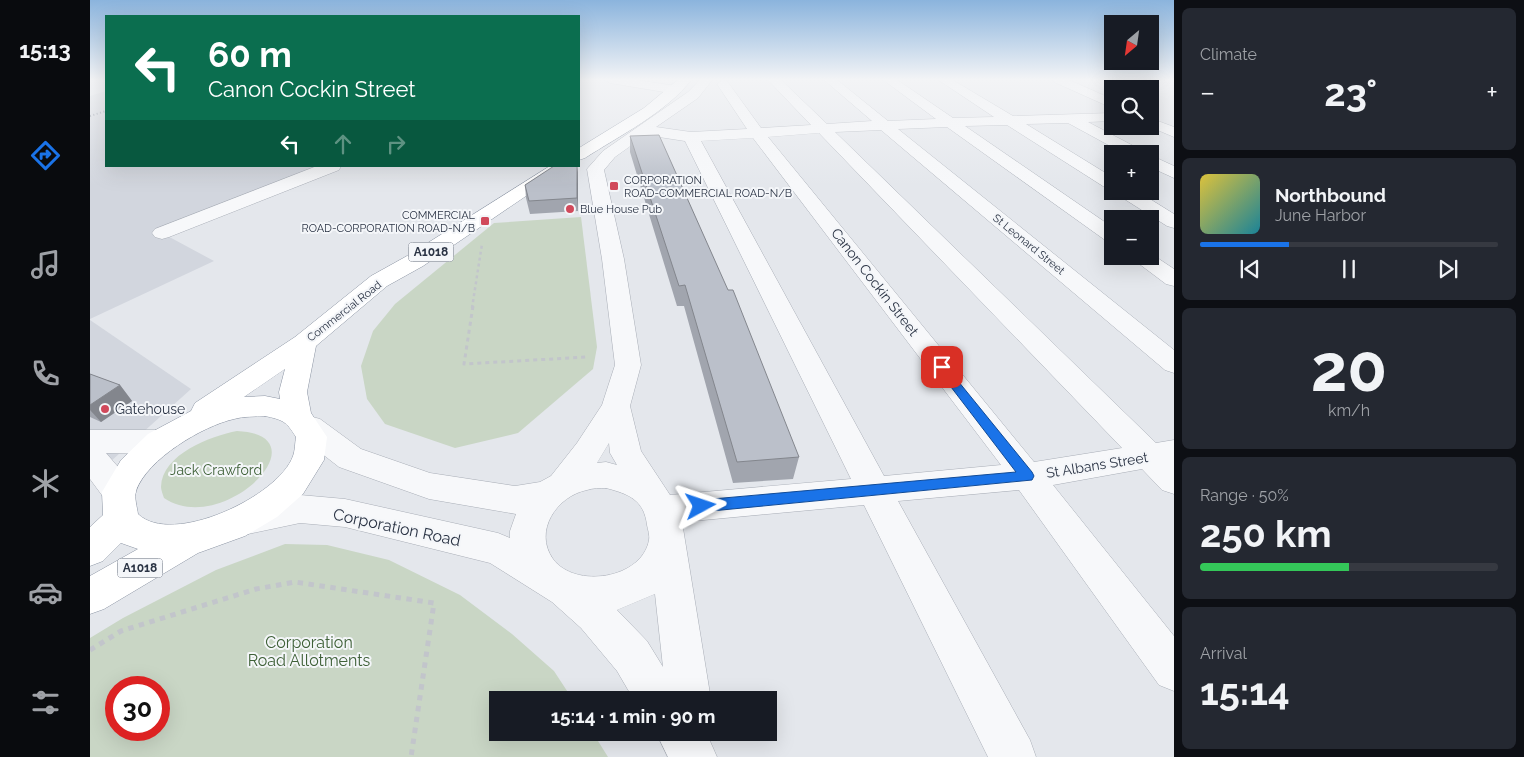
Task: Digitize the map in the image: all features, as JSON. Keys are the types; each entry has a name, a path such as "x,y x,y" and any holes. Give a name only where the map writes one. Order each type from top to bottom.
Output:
{"highway":[{"path":"580,154 642,114"},
{"name":"Commercial Road","path":"165,438 304,343 331,318 379,281 415,262 560,167"},
{"name":"Commercial Road","path":"190,540 231,527 248,519 277,499 305,467 312,444 292,392 304,343"},
{"path":"90,550 120,506 132,469 165,438 202,418 235,408 265,406 303,421"},
{"path":"120,506 135,533 159,540 190,540"},
{"name":"A1018","path":"90,596 190,540"}],"street":[{"path":"644,130 666,114"},
{"name":"Canon Cockin Street","path":"742,114 1027,476 1174,670"},
{"path":"808,114 1162,454 1174,481"},
{"name":"St Leonard Street","path":"871,114 1174,364"},
{"path":"940,114 1104,230"},
{"path":"1001,114 1104,179"},
{"path":"1159,115 1166,115"},
{"path":"644,130 672,136 691,137 884,125 1104,117"},
{"path":"1071,118 1120,145"},
{"path":"1159,126 1174,133"},
{"name":"Corporation Road","path":"644,130 601,160 594,169 613,259 628,365 616,406 588,452 534,512 528,531 529,552 551,580 595,614 632,656 653,691"},
{"path":"691,137 1013,757"},
{"path":"1159,165 1174,173"},
{"path":"162,233 330,167"},
{"path":"1139,200 1174,222"},
{"path":"1154,265 1174,279"},
{"name":"Corporation Road","path":"616,406 626,453 660,514 689,691"},
{"path":"303,421 350,458 429,486 515,500 555,490 584,477 606,475 632,482 660,514"},
{"path":"90,441 165,438"},
{"name":"St Albans Street","path":"660,514 874,490 1027,476 1162,454"},
{"path":"90,456 120,506"},
{"name":"Corporation Road","path":"248,519 300,509 345,513 498,549 551,580 585,595 611,594 642,581 658,563 660,514"},
{"path":"684,741 694,757"},
{"path":"695,741 697,757"}],"path":[{"path":"466,229 484,234 464,364 587,357"},
{"path":"90,650 121,631 256,589 296,582 434,603 411,757"}],"shaded area":[{"path":"90,114 105,114 105,167 330,167 162,233 214,261 90,319"},
{"path":"90,320 191,389 90,480"}],"green space":[{"path":"581,217 597,347 593,369 518,433 455,448 385,424 367,399 361,366 373,331 395,304 494,223"},
{"name":"Jack Crawford","path":"237,431 262,437 271,449 269,465 256,481 236,495 213,505 188,507 164,498 161,487 163,475 179,456 202,442"},
{"name":"Corporation Road Allotments","path":"285,544 327,545 389,560 460,595 512,634 554,671 567,691 489,691 489,741 598,741 608,757 90,757 90,638 123,618 216,570"}],"building":[{"path":"659,135 728,290 733,290 799,457 737,462 685,285 679,286 630,136"},
{"path":"552,167 577,167 577,198 529,201 525,185"},
{"path":"90,374 120,385 90,405"}],"railway":[{"path":"90,116 95,114"}],"place":[{"name":"CORPORATION ROAD-COMMERCIAL ROAD-N/B","path":"614,186"},
{"name":"Blue House Pub","path":"570,209"},
{"name":"COMMERCIAL ROAD-CORPORATION ROAD-N/B","path":"485,221"},
{"name":"Gatehouse","path":"105,409"}],"route":[{"path":"701,506 1027,476 942,367"}]}
